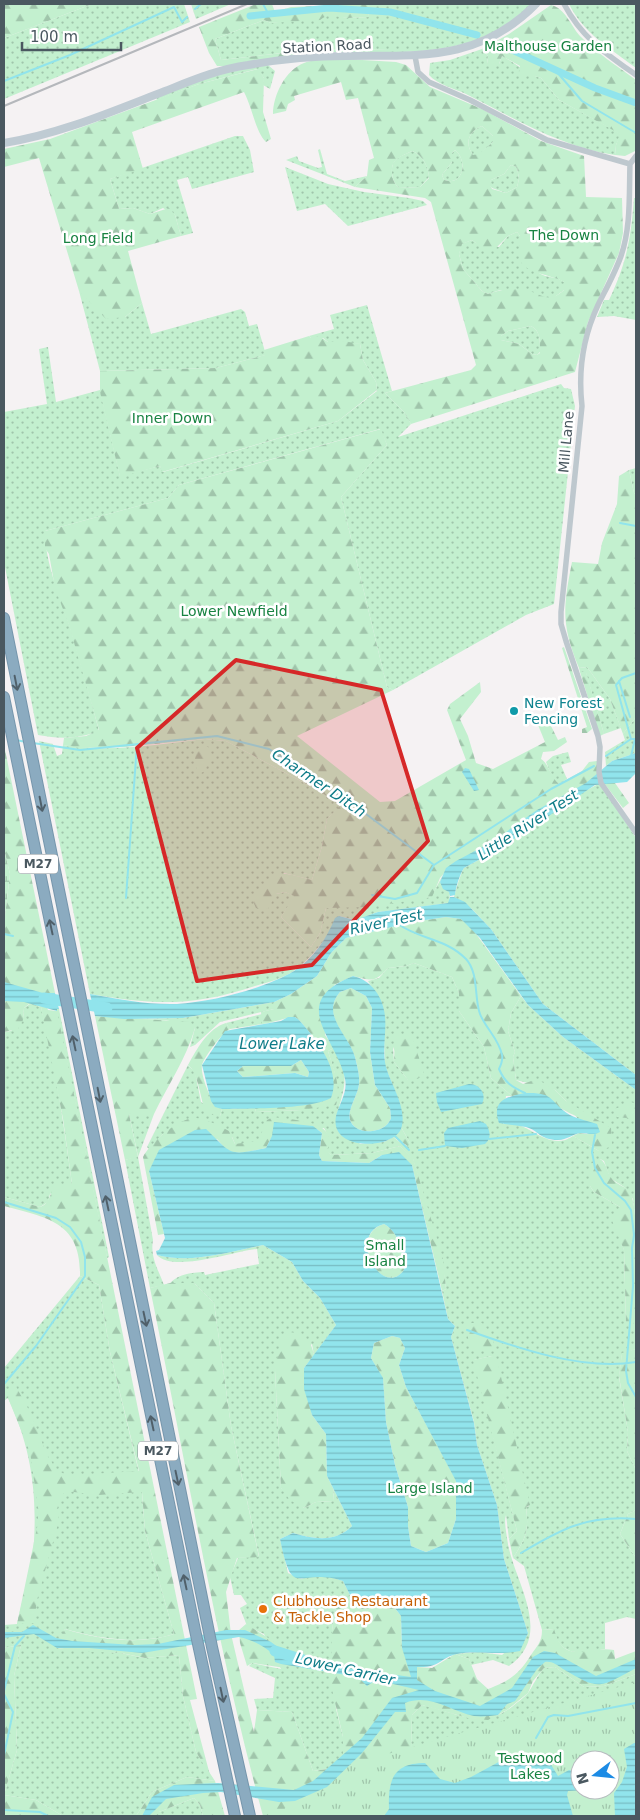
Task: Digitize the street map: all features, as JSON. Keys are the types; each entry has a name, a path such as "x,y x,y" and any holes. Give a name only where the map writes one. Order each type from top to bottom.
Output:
{"highway":[{"name":"M27","path":"4,618 130,1249 212,1647 239,1774 250,1816"},
{"name":"M27","path":"4,696 194,1630 236,1816"}],"street":[{"name":"Station Road","path":"4,143 31,139 69,127 214,72 304,57 415,56 459,50 483,42 514,24 536,4"},
{"path":"564,4 574,24 597,48 636,75"},
{"path":"415,56 418,72 429,82 470,100 547,140 630,164 636,156"},
{"name":"Mill Lane","path":"630,164 627,231 621,256 597,307 583,352 579,378 582,406 561,624 598,736 600,747 599,772 602,783 636,833"}],"highlighted area":[{"path":"236,660 381,690 428,841 312,965 197,981 137,748"}],"green space":[{"path":"4,4 92,4 4,38"},
{"path":"92,4 184,4 190,22 4,99 4,38"},
{"path":"191,4 231,4 196,19"},
{"path":"256,4 272,4 275,12 291,7 368,4 369,17 348,18 330,15 320,20 271,23 264,20 215,39 221,60 308,50 319,50 319,53 217,66 209,53 199,27"},
{"path":"368,4 531,4 514,19 479,39 440,49 360,53 391,49 308,50 221,60 215,39 264,20 271,23 336,14 345,18 369,17"},
{"path":"569,4 636,4 636,68 590,32 582,24"},
{"name":"Malthouse Garden","path":"551,5 564,13 580,36 636,80 635,151 625,156 615,155 620,134 559,100 541,78 530,75 521,78 518,75 520,66 502,56 499,64 487,64 488,56 482,49 509,34"},
{"path":"392,49 391,52 327,52 326,50"},
{"path":"482,49 488,56 487,64 499,64 502,56 541,78 559,100 621,134 616,145 615,155 557,139 466,94 441,84 429,75 430,63 450,60"},
{"name":"The Down","path":"328,58 396,62 406,65 430,87 482,109 541,141 584,156 586,197 622,198 623,233 619,253 588,322 575,372 411,424 404,412 385,393 471,370 476,365 431,202 425,198 355,187 367,176 369,160 374,158 358,98 346,100 341,82 294,96 295,100 288,104 286,111 273,114 275,99 281,84 291,71 304,63","holes":["482,126 493,136 493,142 479,154 473,155 468,142 471,134","455,150 462,160 463,166 460,176 456,180 444,180 442,175 452,162 452,153","412,151 422,158 426,165 429,178 420,187 399,188 396,185 392,173 393,164","511,165 517,167 519,179 517,187 506,193 492,189 490,185 491,180 504,174","517,232 520,236 520,259 522,264 532,271 564,282 564,290 558,295 548,298 519,289 496,291 488,294 482,291 463,269 459,254 462,244 472,240 486,251 493,251 508,236","531,326 537,331 540,341 540,353 537,355 532,354 519,344 501,340 501,336 508,331"]},
{"path":"268,65 275,71 270,89 263,85 264,78 257,69 199,84 157,100 156,97 216,74"},
{"name":"Long Field","path":"258,69 264,78 263,112 271,139 266,142 259,132 244,92 132,132 143,169 110,179 119,209 133,208 150,214 169,208 175,215 181,236 128,251 142,303 125,317 106,319 79,291 39,158 4,167 4,149 50,139 199,84"},
{"path":"482,126 493,136 493,142 479,155 473,155 470,151 469,138 474,131"},
{"path":"235,136 243,136 250,150 254,172 192,189 188,177 177,180 193,233 181,236 175,215 163,208 150,214 133,208 119,209 110,179"},
{"path":"320,149 327,174 345,181 367,176 355,187 286,160 297,156 299,161 318,168 322,167 318,150"},
{"path":"455,150 462,160 462,171 456,180 444,180 442,175 452,162 452,153"},
{"path":"412,151 424,161 429,177 420,187 399,188 393,178 393,164 397,159"},
{"path":"511,165 517,167 519,179 517,187 506,193 492,188 489,185 491,180 504,174"},
{"path":"285,167 328,184 364,192 409,198 423,201 427,205 348,226 325,204 297,211"},
{"path":"634,198 636,198 636,320 614,316 597,317 604,300 609,300 624,262 630,238"},
{"path":"517,232 520,236 521,247 530,266 542,275 564,282 564,290 552,299 500,290 488,294 482,291 463,269 459,254 461,244 472,240 476,243 499,247 508,236"},
{"path":"79,291 125,317 142,303 151,334 241,309 245,312 249,326 257,324 266,355 216,368 100,371"},
{"path":"367,305 392,391 385,393 404,412 411,424 398,437 561,384 564,388 571,389 575,406 554,604 526,615 393,690 387,687 341,497 387,445 380,429 179,485 168,498 45,531 50,568 70,627 99,731 69,738 38,735 4,562 4,412 47,404 39,349 48,347 56,402 100,390 120,476 160,466 163,472 338,421 377,391 376,382 363,360 360,344 328,342 323,338 311,338 309,336 334,329 330,315"},
{"path":"531,326 537,331 539,337 540,352 537,355 532,354 519,344 501,340 501,336 508,331"},
{"name":"Inner Down","path":"309,336 311,338 319,336 328,342 343,341 360,344 363,360 376,382 377,390 338,421 162,472 160,466 120,477 100,392 100,371 216,368 265,355 264,350"},
{"name":"Lower Newfield","path":"381,429 387,445 341,497 387,687 393,690 297,736 380,802 395,801 466,760 447,710 450,704 480,682 481,692 460,719 468,736 476,763 493,769 545,742 536,720 546,716 558,740 565,737 567,742 554,751 543,752 541,759 556,781 559,784 582,771 589,762 597,761 598,779 446,871 440,878 432,897 369,907 326,908 320,933 311,947 281,917 294,896 285,892 276,894 268,909 256,908 252,899 266,882 277,874 312,880 322,846 327,819 340,806 321,792 226,741 205,739 124,747 79,748 63,745 64,738 86,736 99,730 69,625 55,588 49,554 45,548 45,531 168,498 179,485"},
{"path":"636,468 636,494 634,493 629,470"},
{"path":"629,470 634,493 636,494 636,717 623,734 610,699 587,667 579,668 569,639 565,616 572,562 598,564 602,543 617,504 619,476"},
{"path":"564,647 592,729 587,733 582,733 582,729 587,727 562,648"},
{"path":"587,667 610,699 621,728 604,734 586,673 580,672 579,668"},
{"path":"580,672 586,672 604,734 600,736"},
{"path":"636,717 636,753 612,761 606,766 605,752 625,740 623,734"},
{"path":"205,739 226,741 321,792 341,806 327,819 322,846 312,880 284,873 276,894 285,892 295,896 281,917 311,947 320,933 326,908 431,897 444,873 440,882 450,893 449,903 378,912 356,920 339,916 326,938 303,964 292,972 277,979 232,993 212,998 173,1002 154,1002 90,994 39,741 53,744 57,756 62,754 63,745 116,748"},
{"path":"4,745 55,993 41,993 48,1010 57,1011 197,1699 190,1700 210,1775 196,1752 183,1696 179,1655 145,1658 121,1653 74,1651 54,1647 65,1629 92,1636 120,1640 148,1639 174,1634 145,1531 142,1492 98,1495 66,1491 60,1497 58,1504 59,1520 37,1600 34,1623 17,1624 38,1523 38,1508 30,1452 8,1398 14,1383 30,1412 47,1455 56,1469 64,1474 75,1475 139,1471 110,1352 99,1285 80,1276 79,1258 75,1244 68,1233 47,1219 4,1206 4,1197 40,1207 48,1201 55,1184 72,1184 63,1119 41,1007 29,1004 24,1008 23,1020 18,1029 4,1032 4,924 10,874 4,849"},
{"path":"204,745 210,748 209,760 205,771 201,773 196,768 195,759 197,749"},
{"path":"568,752 571,762 561,765 567,779 559,784 553,779 546,762 553,756"},
{"path":"600,783 636,838 636,1075 543,1004 491,929 472,909 454,897 464,868 504,846 578,795"},
{"path":"604,783 615,783 629,803 623,808"},
{"path":"4,849 10,874 4,924"},
{"path":"446,917 461,919 471,927 521,996 511,1013 508,1031 515,1052 513,1057 516,1080 523,1084 537,1079 555,1090 566,1101 611,1128 612,1146 599,1151 573,1136 579,1133 595,1135 586,1120 541,1099 522,1095 512,1096 491,1078 484,1047 459,1011 459,993 452,977 414,963 388,968 376,979 372,980 353,976 334,985 325,1035 334,1048 328,1051 337,1085 338,1098 336,1105 302,1110 256,1112 255,1108 322,1102 330,1098 333,1088 330,1066 325,1056 313,1036 299,1020 291,1017 262,1024 261,1012 274,1009 274,1002 291,994 317,976 331,953 346,938 412,922"},
{"path":"414,963 452,977 459,993 459,1011 484,1047 491,1078 512,1096 506,1096 503,1124 521,1126 546,1139 555,1141 573,1136 599,1151 566,1101 555,1090 516,1080 513,1057 515,1052 508,1031 511,1013 521,996 528,1005 563,1037 636,1090 636,1223 633,1199 624,1187 610,1178 604,1161 600,1159 590,1186 594,1192 620,1207 620,1238 624,1250 626,1323 636,1320 636,1349 622,1354 619,1377 628,1432 627,1451 636,1470 636,1510 628,1514 620,1534 636,1558 636,1619 627,1617 605,1623 605,1649 573,1652 567,1650 562,1645 553,1629 542,1630 524,1566 513,1558 526,1534 526,1507 529,1506 492,1356 474,1360 517,1531 509,1539 506,1515 505,1526 510,1554 528,1605 529,1638 523,1653 509,1666 493,1660 471,1665 469,1659 455,1654 479,1652 502,1655 528,1633 504,1559 497,1505 477,1445 474,1422 451,1337 455,1326 448,1319 442,1291 446,1289 442,1259 413,1159 400,1146 372,1153 331,1155 326,1150 328,1139 324,1128 243,1145 235,1144 232,1137 163,1134 149,1149 147,1147 188,1065 195,1072 201,1102 220,1116 222,1109 255,1108 256,1112 302,1110 335,1074 328,1051 334,1048 340,1058 344,1075 343,1091 336,1118 360,1144 384,1142 393,1137 405,1146 410,1143 401,1127 399,1101 385,1066 383,1006 368,981 379,978 388,968","holes":["393,1047 408,1080 394,1062"]},
{"path":"351,988 366,996 372,1008 370,1052 375,1085 390,1108 391,1118 389,1122 384,1127 374,1131 357,1129 351,1123 350,1118 351,1107 358,1089 359,1074 352,1049 337,1025 333,1009 335,1000 340,992"},
{"path":"274,1002 274,1009 220,1022 195,1045 190,1047 195,1028 166,1020 124,1019 183,1018"},
{"path":"30,1004 41,1007 59,1095 72,1184 50,1194 48,1202 40,1207 4,1197 4,1032 11,1031 23,1019 24,1008"},
{"path":"56,1009 59,1009 109,1257 107,1258"},
{"path":"262,1014 262,1024 230,1029 226,1023"},
{"path":"95,1016 190,1022 195,1028 182,1061 154,1114 129,1114 138,1157 125,1160"},
{"path":"226,1023 230,1029 214,1045 202,1065 203,1076 211,1097 214,1103 222,1109 220,1116 206,1114 197,1080 188,1065 208,1035"},
{"path":"395,1035 412,1036 425,1077 408,1080 394,1062"},
{"path":"301,1060 309,1072 308,1077 295,1073 243,1077 237,1071 243,1066 291,1066"},
{"path":"631,1102 636,1104 636,1119 617,1117 615,1109"},
{"path":"129,1114 154,1114 138,1157 153,1240 154,1257 164,1285 150,1288 125,1160 138,1156"},
{"path":"273,1117 312,1123 321,1127 327,1133 329,1140 327,1150 331,1155 372,1153 400,1146 413,1158 443,1259 446,1289 442,1291 412,1165 382,1155 369,1163 322,1161 319,1155 322,1133 313,1126 274,1122 272,1136 266,1148 242,1153 228,1152 217,1139 149,1171 164,1234 158,1235 143,1157 158,1138 174,1126 196,1118 209,1121 229,1131 235,1144 258,1141 267,1120"},
{"path":"401,1127 410,1143 408,1146 393,1137"},
{"path":"600,1159 612,1179 630,1193 633,1202 637,1274 636,1320 632,1325 626,1323 624,1250 611,1218 620,1207 594,1192 590,1186 589,1165"},
{"name":"Small Island","path":"384,1224 394,1232 403,1256 404,1270 395,1277 386,1277 378,1272 368,1251 368,1240 373,1230"},
{"path":"263,1245 292,1262 303,1281 320,1298 336,1325 314,1355 312,1344 275,1370 281,1488 304,1508 316,1502 334,1501 333,1488 352,1526 339,1535 331,1537 316,1538 293,1533 280,1539 288,1573 301,1579 322,1576 343,1581 350,1595 341,1599 335,1610 332,1631 336,1709 343,1737 343,1767 313,1771 292,1712 257,1710 254,1699 273,1698 275,1678 249,1666 252,1663 281,1669 264,1634 247,1626 240,1608 247,1604 241,1595 234,1595 230,1577 238,1558 259,1556 231,1426 214,1303 194,1283 170,1283 186,1274 204,1272 205,1275 259,1264 257,1249 190,1262 165,1260 157,1255 197,1258"},
{"path":"80,1276 99,1285 110,1352 141,1481 145,1531 174,1634 134,1640 92,1636 65,1629 57,1648 121,1653 144,1658 179,1655 183,1696 196,1752 215,1781 187,1777 152,1792 136,1816 63,1816 36,1800 4,1795 17,1750 14,1676 21,1645 4,1648 4,1625 17,1624 31,1562 35,1522 33,1485 27,1450 8,1398 4,1401 4,1368"},
{"path":"170,1283 194,1283 214,1303 231,1426 259,1557 237,1558 226,1592 231,1634 254,1732 257,1710 292,1712 313,1771 343,1767 343,1737 331,1685 332,1631 335,1610 341,1599 350,1595 360,1600 378,1600 391,1603 401,1616 402,1648 417,1667 432,1668 455,1654 469,1659 477,1679 488,1689 503,1683 518,1672 539,1644 542,1630 554,1629 558,1641 564,1648 571,1651 614,1650 615,1659 636,1651 636,1674 604,1686 584,1687 555,1667 544,1668 533,1681 528,1693 507,1710 488,1720 468,1718 422,1705 412,1715 411,1748 397,1759 365,1816 263,1816 216,1619 150,1288"},
{"path":"465,1323 482,1323 492,1335 495,1349 471,1351"},
{"path":"287,1332 302,1335 313,1349 314,1355 304,1368 312,1415 326,1434 327,1476 333,1488 334,1501 316,1502 304,1508 290,1500 281,1488 275,1370 281,1341"},
{"name":"Large Island","path":"392,1336 400,1338 405,1348 399,1365 406,1387 456,1480 456,1519 448,1543 426,1552 411,1546 408,1507 395,1465 386,1422 383,1379 371,1358 374,1343"},
{"path":"636,1349 636,1470 627,1451 628,1432 619,1376 622,1353"},
{"path":"492,1356 497,1359 530,1505 526,1507 526,1534 513,1558 509,1539 517,1531 473,1360"},
{"path":"636,1510 636,1558 620,1534 628,1514"},
{"path":"246,1624 284,1648 285,1668 252,1663 247,1666 240,1643 239,1630"},
{"path":"21,1645 14,1676 17,1750 4,1795 4,1648"},
{"path":"555,1667 584,1687 604,1686 636,1674 636,1714 592,1750 570,1750 570,1763 365,1816 411,1748 412,1715 422,1705 479,1719 490,1717 501,1713 525,1697 544,1668"},
{"name":"Testwood Lakes","path":"636,1682 636,1816 279,1816 287,1806 330,1788 343,1767"},
{"path":"187,1777 215,1781 225,1816 203,1816 200,1805 194,1798 159,1812 159,1816 136,1816 152,1792"},
{"path":"4,1795 36,1800 63,1816 4,1816"},
{"path":"194,1798 200,1805 203,1816 159,1816 159,1812"}],"water":[{"name":"Little River Test","path":"636,753 636,773 627,782 595,785 504,846 464,868 455,895 450,896 449,892 443,889 440,882 446,868 492,842 537,810 586,783 612,761"},
{"path":"465,768 469,769 479,790 474,791 462,772"},
{"path":"450,897 465,902 491,929 543,1004 636,1075 636,1090 563,1037 528,1005 480,938 461,919 446,917 412,922 346,938 331,953 317,976 291,994 274,1002 183,1018 124,1019 95,1016 90,994 144,1003 177,1004 206,1001 253,989 282,978 301,966 319,948 335,918 339,916 355,920 378,912 448,903"},
{"path":"353,976 363,980 375,991 383,1006 385,1014 384,1052 386,1067 401,1105 403,1121 398,1134 383,1142 367,1144 351,1141 339,1132 336,1125 336,1116 346,1084 340,1064 326,1036 319,1010 322,998 333,986","holes":["351,988 366,996 372,1008 370,1052 375,1085 390,1108 391,1118 384,1127 369,1131 360,1130 351,1123 350,1112 358,1089 359,1074 352,1049 334,1017 333,1009 335,1000 340,992"]},
{"path":"4,982 43,993 55,993 59,1009 57,1011 24,1002 4,1001"},
{"name":"Lower Lake","path":"288,1017 295,1017 299,1020 326,1056 333,1077 331,1098 308,1105 222,1109 215,1107 211,1101 202,1065 225,1031 281,1021","holes":["301,1060 309,1072 308,1077 295,1073 243,1077 237,1071 243,1066 291,1066"]},
{"path":"473,1084 482,1090 484,1097 482,1104 441,1112 436,1093"},
{"path":"525,1093 547,1096 570,1115 597,1124 600,1132 593,1134 581,1133 561,1140 552,1140 526,1127 499,1123 497,1109 499,1104 507,1098"},
{"path":"480,1121 486,1124 489,1132 489,1139 485,1144 462,1148 445,1146 444,1133 448,1128"},
{"path":"274,1122 313,1126 322,1133 319,1155 322,1161 369,1163 382,1155 399,1152 412,1165 448,1319 455,1326 451,1337 474,1423 477,1445 497,1505 504,1559 528,1633 520,1651 457,1654 431,1666 417,1667 417,1680 435,1691 480,1706 512,1688 533,1657 544,1651 555,1653 596,1676 636,1659 636,1668 614,1680 599,1684 584,1681 550,1662 545,1662 537,1669 515,1701 507,1704 498,1715 474,1716 431,1701 414,1700 405,1703 406,1712 395,1712 362,1753 327,1787 295,1801 279,1802 221,1792 203,1793 166,1799 149,1816 142,1816 152,1797 174,1785 218,1783 294,1790 313,1781 362,1738 392,1698 419,1690 376,1680 367,1686 358,1677 281,1664 275,1662 274,1655 262,1646 239,1637 142,1653 89,1648 57,1648 34,1634 4,1638 4,1632 22,1632 33,1625 56,1638 72,1641 134,1645 158,1644 226,1630 245,1630 271,1642 297,1661 411,1677 402,1648 401,1616 391,1603 378,1600 360,1600 350,1595 343,1581 294,1576 289,1570 280,1539 293,1533 316,1538 331,1537 339,1535 352,1526 327,1476 326,1434 312,1415 304,1389 304,1368 336,1325 320,1298 303,1281 292,1262 263,1245 197,1258 157,1255 156,1251 159,1250 165,1238 149,1171 159,1150 195,1130 206,1129 227,1149 237,1152 266,1148 272,1136","holes":["384,1224 397,1238 403,1257 404,1270 395,1277 386,1277 378,1271 368,1251 368,1240 373,1230","392,1336 400,1338 405,1348 399,1365 406,1387 456,1481 456,1519 448,1543 426,1552 411,1546 408,1507 395,1465 386,1422 383,1378 371,1358 374,1343"]},
{"path":"636,1743 636,1816 615,1816 614,1800 620,1800 620,1785 627,1767 624,1749"},
{"path":"535,1753 547,1758 558,1776 570,1770 570,1791 568,1791 567,1795 573,1816 384,1816 389,1809 390,1790 395,1775 406,1766 425,1763 440,1779 455,1783 471,1777 506,1758"}],"waterway":[{"path":"195,9 201,4"},
{"path":"263,4 269,15"},
{"path":"4,81 70,55 174,7 182,22 187,17"},
{"path":"250,16 329,8 390,12 477,35"},
{"path":"501,45 595,88 636,103"},
{"path":"556,71 582,101 636,133"},
{"path":"620,523 636,526"},
{"path":"631,739 616,685 622,678 636,673"},
{"path":"619,681 630,717"},
{"name":"Charmer Ditch","path":"33,743 80,750 217,736 269,749 358,808 434,865 551,789 594,766"},
{"path":"606,756 631,739 636,739"},
{"path":"631,756 635,739"},
{"name":"Charmer Ditch","path":"16,740 26,742"},
{"path":"126,898 137,744"},
{"path":"372,895 395,899 417,893 434,865"},
{"path":"398,924 450,947 466,959 475,978 480,1014 502,1055 499,1069 509,1084 525,1093"},
{"path":"4,934 13,936"},
{"name":"River Test","path":"44,998 107,1008"},
{"path":"489,1139 536,1134"},
{"path":"595,1135 592,1152 595,1168 604,1183 625,1201 631,1210 634,1235 632,1248 633,1286 626,1371 628,1383 636,1397"},
{"path":"395,1136 409,1150"},
{"path":"419,1150 445,1146"},
{"path":"4,1202 56,1218 70,1227 81,1242 85,1257 85,1276 36,1346 4,1384"},
{"path":"467,1330 507,1344 572,1361 616,1364 636,1362"},
{"path":"521,1553 549,1537 575,1526 603,1519 636,1519"},
{"path":"4,1691 15,1646 24,1636"},
{"name":"Lower Carrier","path":"275,1651 319,1665"},
{"path":"4,1694 13,1712 4,1755"},
{"path":"536,1738 548,1717 554,1715 568,1716 636,1703"},
{"path":"4,1810 40,1812 48,1816"}],"railway":[{"path":"4,106 247,4"}],"place":[{"name":"New Forest Fencing","path":"514,711"},
{"name":"Clubhouse Restaurant & Tackle Shop","path":"263,1609"}]}
